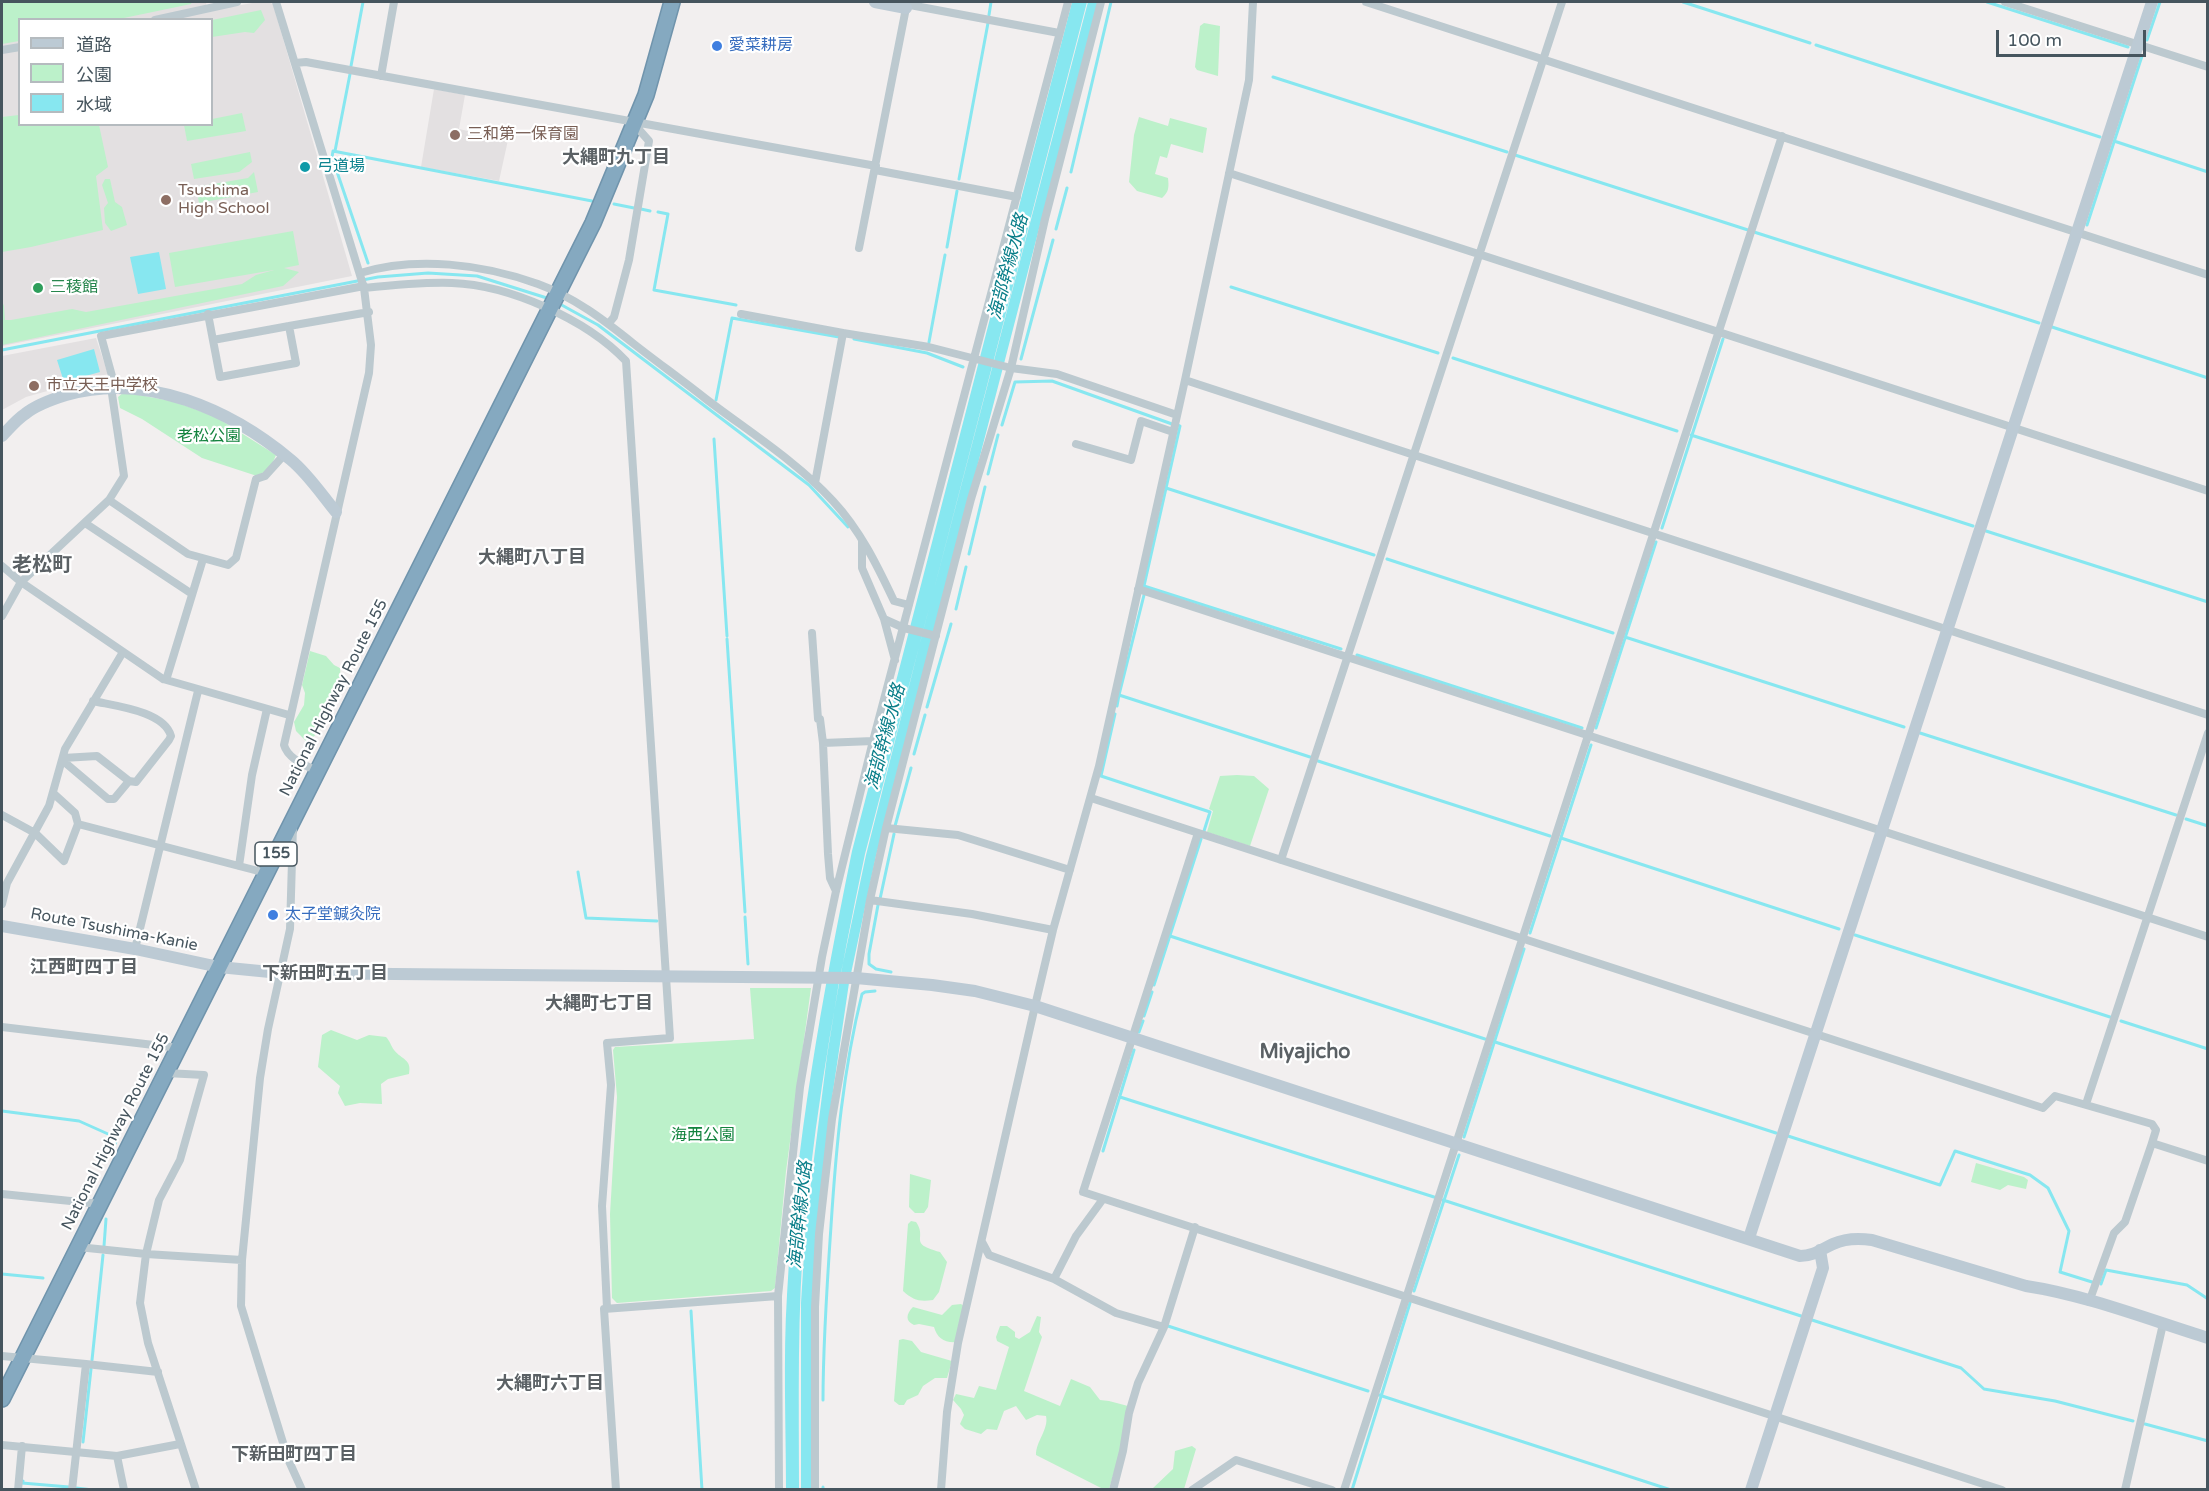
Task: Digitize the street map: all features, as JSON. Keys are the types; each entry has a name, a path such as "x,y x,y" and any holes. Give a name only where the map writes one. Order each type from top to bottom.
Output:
{"highway":[{"name":"National Highway Route 155","path":"2,1399 593,223 646,94 672,2"}],"street":[{"path":"164,18 237,2"},
{"path":"276,2 363,282 369,312 371,345 369,373 289,715 284,745 286,751 300,763 317,771"},
{"path":"381,76 394,2"},
{"path":"874,2 906,8 910,5 1059,33"},
{"path":"779,1490 778,1296 800,1086 822,978 836,891 873,741 905,628 909,605 1068,2"},
{"path":"815,1490 815,1307 819,1234 832,1119 854,978 886,828 971,499 1011,368 1045,219 1101,2"},
{"path":"941,1490 947,1412 958,1343 1053,930 1091,798 1185,380 1249,80 1253,2"},
{"path":"1366,2 2208,275"},
{"path":"1281,860 1562,2"},
{"path":"2005,2 2208,67"},
{"path":"1749,1238 2152,2"},
{"path":"859,248 906,8"},
{"path":"2,50 18,46"},
{"path":"295,63 306,62 875,168 1017,197"},
{"path":"609,323 614,317 629,260 650,141 634,123"},
{"path":"1344,1490 1782,136"},
{"path":"1228,173 2208,491"},
{"path":"363,282 376,268 422,265 480,269 539,284 584,306 609,323 621,344 626,361 670,1038 607,1043 611,1085 602,1206 607,1308 604,1309 616,1490"},
{"path":"2,616 21,582 109,500 124,476 111,387 112,375 101,336 363,282 470,284 550,309 621,344 815,483 846,517 862,540 894,601 909,605"},
{"path":"213,340 369,312"},
{"path":"208,314 220,377 296,363 289,326"},
{"path":"741,314 929,347 1011,368 1057,374 1177,415"},
{"path":"815,483 843,333"},
{"path":"1185,380 2208,715"},
{"path":"2,436 26,413 55,399 79,392 129,387 186,399 237,422 292,460 336,512"},
{"path":"1076,444 1131,460 1141,421 1173,432"},
{"path":"109,500 188,554 228,565 236,558 256,479 265,476 284,455"},
{"path":"85,524 192,594"},
{"path":"862,540 862,568 884,619 895,660"},
{"path":"163,679 167,676 203,559"},
{"path":"2,566 21,582 163,679 198,691 289,715"},
{"path":"1137,589 2208,937"},
{"path":"884,619 905,628 936,636"},
{"path":"812,633 818,719 820,719 822,743 830,878 836,891"},
{"path":"2,904 7,883 49,806 65,749 123,652"},
{"path":"135,949 198,691"},
{"path":"62,759 97,756 129,781 136,782 169,740 169,731 166,727 144,712 93,701"},
{"path":"238,866 252,775 267,709"},
{"path":"2086,1104 2208,733"},
{"path":"822,743 873,741"},
{"path":"62,759 108,799 114,799 129,781"},
{"path":"2,815 35,833 64,861 78,824 75,813 53,793"},
{"path":"1091,798 2043,1108 2055,1096 2152,1124 2156,1130 2125,1222 2114,1233 2090,1302"},
{"path":"293,820 291,929 280,973 260,1078 242,1260 241,1306 288,1459 302,1490"},
{"path":"78,824 266,873"},
{"path":"886,828 958,835 1070,870"},
{"path":"1198,833 1083,1192 2002,1490"},
{"path":"870,900 972,914 1053,930"},
{"name":"Route Tsushima-Kanie","path":"2,926 135,949 219,967 280,973 854,978 932,985 975,992 1035,1006 1800,1256 1806,1256 1849,1239 1872,1240 2026,1287 2048,1290 2208,1338"},
{"path":"2,1027 178,1048"},
{"path":"166,1073 204,1075 180,1160 159,1200 146,1254 140,1303 143,1324 196,1490"},
{"path":"2152,1143 2208,1161"},
{"path":"2,1194 100,1204"},
{"path":"1054,1279 1077,1236 1103,1198"},
{"path":"1113,1490 1123,1451 1128,1413 1138,1383 1164,1327 1195,1227"},
{"path":"982,1242 989,1256 1054,1279 1116,1313 1164,1327"},
{"path":"78,1247 242,1260"},
{"path":"1751,1490 1823,1268 1820,1250"},
{"path":"977,1267 989,1256"},
{"path":"607,1308 778,1296"},
{"path":"2125,1490 2163,1324"},
{"path":"2,1356 158,1372"},
{"path":"72,1490 86,1364"},
{"path":"2,1445 117,1456 180,1444"},
{"path":"18,1490 22,1446"},
{"path":"117,1456 124,1490"},
{"path":"1192,1490 1236,1460 1332,1490"}],"shaded area":[{"name":"Tsushima High School","path":"2,2 206,2 207,11 258,2 273,4 352,276 2,346"},
{"name":"三和第一保育園","path":"434,89 465,95 459,129 508,140 499,181 421,167"},
{"name":"市立天王中学校","path":"96,338 108,374 26,397 2,410 2,356"}],"green space":[{"path":"2,2 192,2 124,18 18,18 18,41 2,44"},
{"path":"261,10 265,20 254,33 245,32 213,37 213,20"},
{"path":"1204,23 1220,26 1218,76 1197,70 1195,67 1200,26"},
{"path":"242,113 246,131 187,141 184,126 213,126 213,119"},
{"path":"18,115 18,126 99,126 108,167 96,176 103,230 2,252 2,117"},
{"path":"1139,117 1168,126 1170,118 1207,128 1203,153 1171,144 1167,158 1160,156 1155,174 1168,178 1167,191 1162,198 1137,191 1129,182 1134,135"},
{"path":"250,152 252,162 239,172 194,179 191,164"},
{"path":"254,172 258,192 199,203 196,187 248,178"},
{"path":"105,179 110,179 115,202 122,207 127,225 111,231 105,223 104,208 108,203 102,185"},
{"path":"293,231 299,265 284,268 299,272 283,286 2,345 2,301 5,320 11,320 72,309 86,312 242,284 256,275 274,270 175,287 169,253"},
{"name":"老松公園","path":"124,392 176,402 216,417 276,455 269,468 257,476 202,458 142,419 120,408 118,397"},
{"path":"310,651 326,656 340,668 340,678 337,699 328,719 307,742 296,731 294,722 304,705 305,693 302,685"},
{"path":"1220,776 1254,776 1269,789 1250,846 1207,832 1213,811 1209,809"},
{"name":"海西公園","path":"750,988 811,988 786,1171 775,1288 771,1291 617,1303 612,1298 610,1214 617,1097 613,1050 615,1047 754,1039"},
{"path":"331,1030 357,1040 369,1035 386,1037 394,1050 408,1062 409,1074 388,1079 381,1084 382,1104 360,1103 345,1106 338,1093 340,1086 318,1067 322,1035"},
{"path":"1976,1163 2024,1177 2028,1180 2026,1189 2008,1185 2000,1190 1971,1182"},
{"path":"910,1174 931,1180 928,1207 924,1213 915,1213 909,1207"},
{"path":"911,1221 916,1222 919,1228 921,1243 940,1252 947,1262 939,1292 933,1300 916,1300 903,1291 908,1224"},
{"path":"961,1304 965,1307 957,1342 948,1342 937,1334 934,1327 914,1325 908,1319 913,1307 942,1315 952,1305"},
{"path":"1037,1316 1041,1317 1039,1332 1042,1337 1024,1391 1060,1406 1071,1379 1090,1387 1100,1400 1128,1406 1121,1449 1109,1489 1103,1489 1036,1455 1046,1426 1046,1416 1037,1415 1026,1420 1016,1406 1004,1411 997,1430 987,1429 981,1434 965,1429 960,1424 964,1415 953,1400 956,1394 974,1398 979,1386 996,1390 1009,1347 997,1341 1000,1326 1007,1326 1015,1332 1015,1337 1019,1339 1030,1332"},
{"path":"899,1340 912,1341 921,1352 952,1361 947,1378 935,1378 923,1386 918,1395 907,1400 904,1405 899,1405 894,1401"},
{"path":"1192,1446 1196,1449 1184,1489 1152,1489 1173,1469 1175,1451"}],"water":[{"name":"海部幹線水路","path":"1072,2 1087,2 865,854 846,946 822,1083 802,1255 799,1489 786,1490 785,1343 791,1239 803,1127 830,961 852,851"},
{"path":"1088,2 1098,2 876,856 849,983 831,1105 817,1229 812,1489 801,1490 801,1303 806,1222 827,1056 839,982 866,855"},
{"path":"159,252 166,289 138,294 130,257"},
{"path":"94,349 100,372 64,382 57,360"}],"waterway":[{"path":"351,66 363,2"},
{"path":"989,15 991,2"},
{"path":"1071,172 1111,2"},
{"path":"1683,2 1810,43"},
{"path":"1987,2 2128,47"},
{"path":"2147,40 2160,2"},
{"path":"959,179 988,23"},
{"path":"1816,45 2100,137"},
{"path":"2087,225 2142,56"},
{"path":"335,151 350,74"},
{"path":"1273,77 1507,152"},
{"path":"2114,141 2208,172"},
{"path":"368,263 332,157 333,151 592,201"},
{"path":"1515,155 1748,230"},
{"path":"1056,229 1067,188"},
{"path":"947,247 957,191"},
{"path":"614,204 634,208"},
{"path":"641,209 650,211"},
{"path":"658,212 668,214 654,290 736,305"},
{"path":"1754,232 2039,323"},
{"path":"1021,359 1053,240"},
{"path":"929,342 945,255"},
{"path":"2,350 378,277 428,273 477,276 550,299"},
{"path":"1231,287 1438,353"},
{"path":"558,303 598,325 809,485 848,527"},
{"path":"716,400 732,318 839,337"},
{"path":"2052,327 2208,378"},
{"path":"854,339 927,353 963,367"},
{"path":"1662,528 1723,339"},
{"path":"1453,358 1677,431"},
{"path":"1002,425 1015,382 1052,381 1172,424"},
{"path":"1178,425 1180,426 1144,586 1341,649"},
{"path":"988,474 998,435"},
{"path":"1691,435 1973,526"},
{"path":"714,439 727,636"},
{"path":"969,554 985,487"},
{"path":"1166,488 1374,555"},
{"path":"1986,531 2208,602"},
{"path":"1596,728 1656,542"},
{"path":"1387,559 1613,633"},
{"path":"956,609 966,567"},
{"path":"1144,595 1119,695 1310,757"},
{"path":"927,707 951,624"},
{"path":"1625,637 1904,727"},
{"path":"727,639 745,912"},
{"path":"1357,655 1582,728"},
{"path":"1117,706 1119,695"},
{"path":"1115,714 1101,776 1210,812 1204,831"},
{"path":"914,754 925,715"},
{"path":"1920,733 2176,815"},
{"path":"1530,933 1591,745"},
{"path":"1318,761 1550,836"},
{"path":"895,826 911,768"},
{"path":"2186,819 2208,826"},
{"path":"880,899 894,834"},
{"path":"1561,838 1839,929"},
{"path":"1154,985 1201,839"},
{"path":"578,872 586,918 657,921"},
{"path":"878,905 869,964 876,969 891,972"},
{"path":"745,917 748,964"},
{"path":"1855,935 2110,1017"},
{"path":"1170,936 1485,1039"},
{"path":"1464,1137 1524,949"},
{"path":"823,1400 828,1270 841,1109 862,994 875,991"},
{"path":"1144,1016 1152,992"},
{"path":"1139,1032 1143,1021"},
{"path":"2121,1021 2208,1049"},
{"path":"1492,1041 1776,1133"},
{"path":"1103,1151 1134,1050"},
{"path":"1120,1097 1434,1197"},
{"path":"2,1111 79,1121 117,1138 115,1144"},
{"path":"1788,1136 1940,1185 1955,1151 2030,1175 2048,1188 2069,1231 2060,1272 2092,1282"},
{"path":"1414,1291 1459,1155"},
{"path":"1443,1200 1801,1316"},
{"path":"104,1246 106,1219"},
{"path":"92,1360 103,1255"},
{"path":"2101,1284 2106,1270 2187,1285 2208,1299"},
{"path":"2,1274 43,1278"},
{"path":"1352,1490 1410,1303"},
{"path":"691,1311 702,1490"},
{"path":"1812,1320 1961,1368 1984,1389 2055,1401 2133,1421"},
{"path":"1168,1326 1368,1391"},
{"path":"83,1442 91,1369"},
{"path":"1379,1395 1671,1490"},
{"path":"2145,1424 2208,1441"},
{"path":"23,1481 22,1483 69,1487"},
{"path":"76,1488 93,1490"}],"place":[{"name":"愛菜耕房","path":"717,46"},
{"name":"三和第一保育園","path":"455,135"},
{"name":"弓道場","path":"305,167"},
{"name":"Tsushima High School","path":"166,200"},
{"name":"三稜館","path":"38,288"},
{"name":"市立天王中学校","path":"34,386"},
{"name":"太子堂鍼灸院","path":"273,915"}],"district":[{"name":"大縄町九丁目","path":"616,158"},
{"name":"大縄町八丁目","path":"532,558"},
{"name":"老松町","path":"42,566"},
{"name":"江西町四丁目","path":"84,968"},
{"name":"下新田町五丁目","path":"325,974"},
{"name":"大縄町七丁目","path":"599,1004"},
{"name":"Miyajicho","path":"1305,1053"},
{"name":"大縄町六丁目","path":"550,1384"},
{"name":"下新田町四丁目","path":"294,1455"}]}
